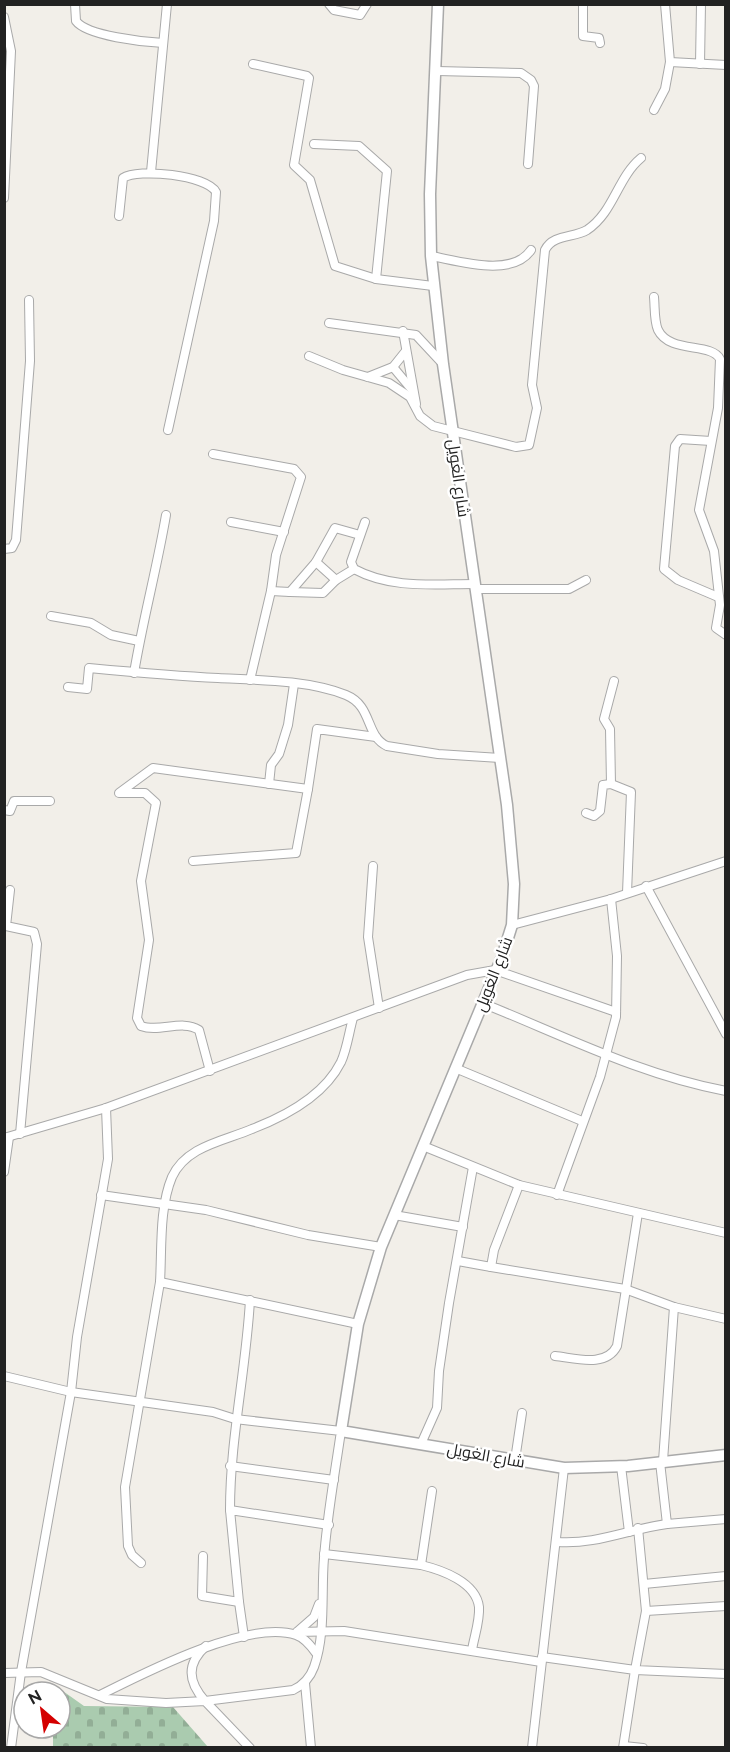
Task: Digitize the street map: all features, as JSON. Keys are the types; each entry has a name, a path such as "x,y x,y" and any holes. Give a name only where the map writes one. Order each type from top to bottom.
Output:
{"street":[{"path":"75,4 76,21 83,28 131,42 163,43"},
{"path":"151,172 167,4"},
{"path":"329,4 334,10 360,15 367,4"},
{"name":"شارع الغويل","path":"438,4 437,71 430,194 433,286 500,758 514,884 512,925 381,1247 358,1324 341,1431 564,1468 621,1466 726,1455"},
{"path":"583,4 582,35 600,38 600,43"},
{"path":"654,110 665,89 670,62 665,4"},
{"path":"700,64 701,4"},
{"path":"4,17 11,51 4,198"},
{"path":"670,62 726,65"},
{"path":"253,64 309,78 294,165 310,180 335,266 376,279 433,286"},
{"path":"437,71 517,73 531,80 534,86 528,164"},
{"path":"314,144 359,146 387,171 376,279"},
{"path":"309,356 398,389 410,398 424,422 516,447 529,445 537,408 531,385 545,250 554,240 588,230 607,211 625,175 641,158"},
{"path":"119,216 123,178 151,172 209,183 217,197 168,430"},
{"path":"431,256 503,265 519,263 531,250"},
{"path":"654,297 656,326 664,338 683,346 714,352 720,359 718,408 699,510 714,551 718,597 716,628 726,635"},
{"path":"4,549 12,548 16,540 30,360 29,300"},
{"path":"329,323 403,331 421,338 443,364"},
{"path":"403,331 417,411"},
{"path":"368,377 393,367 405,352"},
{"path":"393,367 414,393"},
{"path":"711,441 680,439 675,446 664,569 678,579 718,597"},
{"path":"213,454 294,469 300,473 302,480 273,567 271,591 250,680"},
{"path":"134,673 166,515"},
{"path":"231,522 284,532"},
{"path":"365,522 351,562 354,569 371,579 399,584 569,589 586,580"},
{"path":"290,592 316,562 334,528 360,535"},
{"path":"316,562 336,580"},
{"path":"271,591 323,593 336,580 354,569"},
{"path":"51,615 91,623 111,635 140,641"},
{"path":"68,687 87,689 89,668 294,684 345,694 356,700 369,718 380,743 387,746 438,754 500,758"},
{"path":"611,784 610,729 604,719 614,681"},
{"path":"269,784 271,765 279,754 288,725 294,684"},
{"path":"193,861 296,853 317,729 376,736"},
{"path":"210,1071 199,1030 182,1026 148,1029 141,1026 137,1018 149,940 141,881 156,803 145,793 118,793 153,768 308,789"},
{"path":"586,813 594,816 600,811 603,785 611,784 629,790 633,795 627,893"},
{"path":"4,810 10,811 14,801 50,801"},
{"path":"512,925 611,899 726,861"},
{"path":"373,866 368,937 379,1008"},
{"path":"646,886 726,1035"},
{"path":"10,890 6,926 34,932 37,944 20,1134"},
{"path":"557,1195 606,1056 616,1012 617,956 611,899"},
{"path":"4,1172 7,1137 106,1108 467,975 495,970 616,1012"},
{"path":"482,1003 606,1056 664,1076 726,1091"},
{"path":"141,1563 132,1555 128,1546 125,1487 160,1282 165,1205 172,1177 199,1149 254,1128 310,1100 341,1062 353,1018"},
{"path":"455,1068 582,1121"},
{"path":"11,1748 21,1672 71,1392 76,1337 108,1159 106,1108"},
{"path":"423,1146 519,1185 726,1233"},
{"path":"421,1444 437,1408 439,1371 473,1167"},
{"path":"491,1267 497,1242 519,1185"},
{"path":"101,1195 206,1210 308,1235 381,1247"},
{"path":"555,1356 602,1360 613,1353 638,1213"},
{"path":"394,1215 463,1227"},
{"path":"458,1261 625,1289 674,1307 726,1319"},
{"path":"160,1282 358,1324"},
{"path":"244,1637 230,1510 230,1466 249,1334 250,1300"},
{"path":"667,1524 661,1461 674,1307"},
{"path":"4,1376 71,1392 213,1412 235,1419 341,1431 324,1554 320,1631 314,1669 306,1683 311,1748"},
{"path":"515,1460 522,1413"},
{"path":"230,1466 334,1480"},
{"path":"621,1466 629,1532"},
{"path":"532,1748 564,1468"},
{"path":"421,1565 432,1491"},
{"path":"230,1510 329,1525"},
{"path":"557,1542 574,1544 638,1528 726,1519"},
{"path":"638,1528 646,1611 623,1747 643,1748"},
{"path":"324,1554 421,1565 454,1576 477,1599 479,1610 472,1650"},
{"path":"203,1556 202,1596 239,1602"},
{"path":"644,1584 726,1576"},
{"path":"293,1633 314,1617 322,1596"},
{"path":"646,1611 726,1606"},
{"path":"100,1695 206,1646 244,1637 320,1631 344,1631 472,1650 635,1670 726,1674"},
{"path":"293,1633 302,1638 316,1653"},
{"path":"206,1646 194,1660 191,1672 196,1692 250,1748"},
{"path":"4,1672 41,1672 108,1699 136,1701 205,1701 283,1692 306,1683"}],"green space":[{"path":"72,1697 84,1706 173,1707 208,1747 53,1747 53,1740 72,1740"}]}
